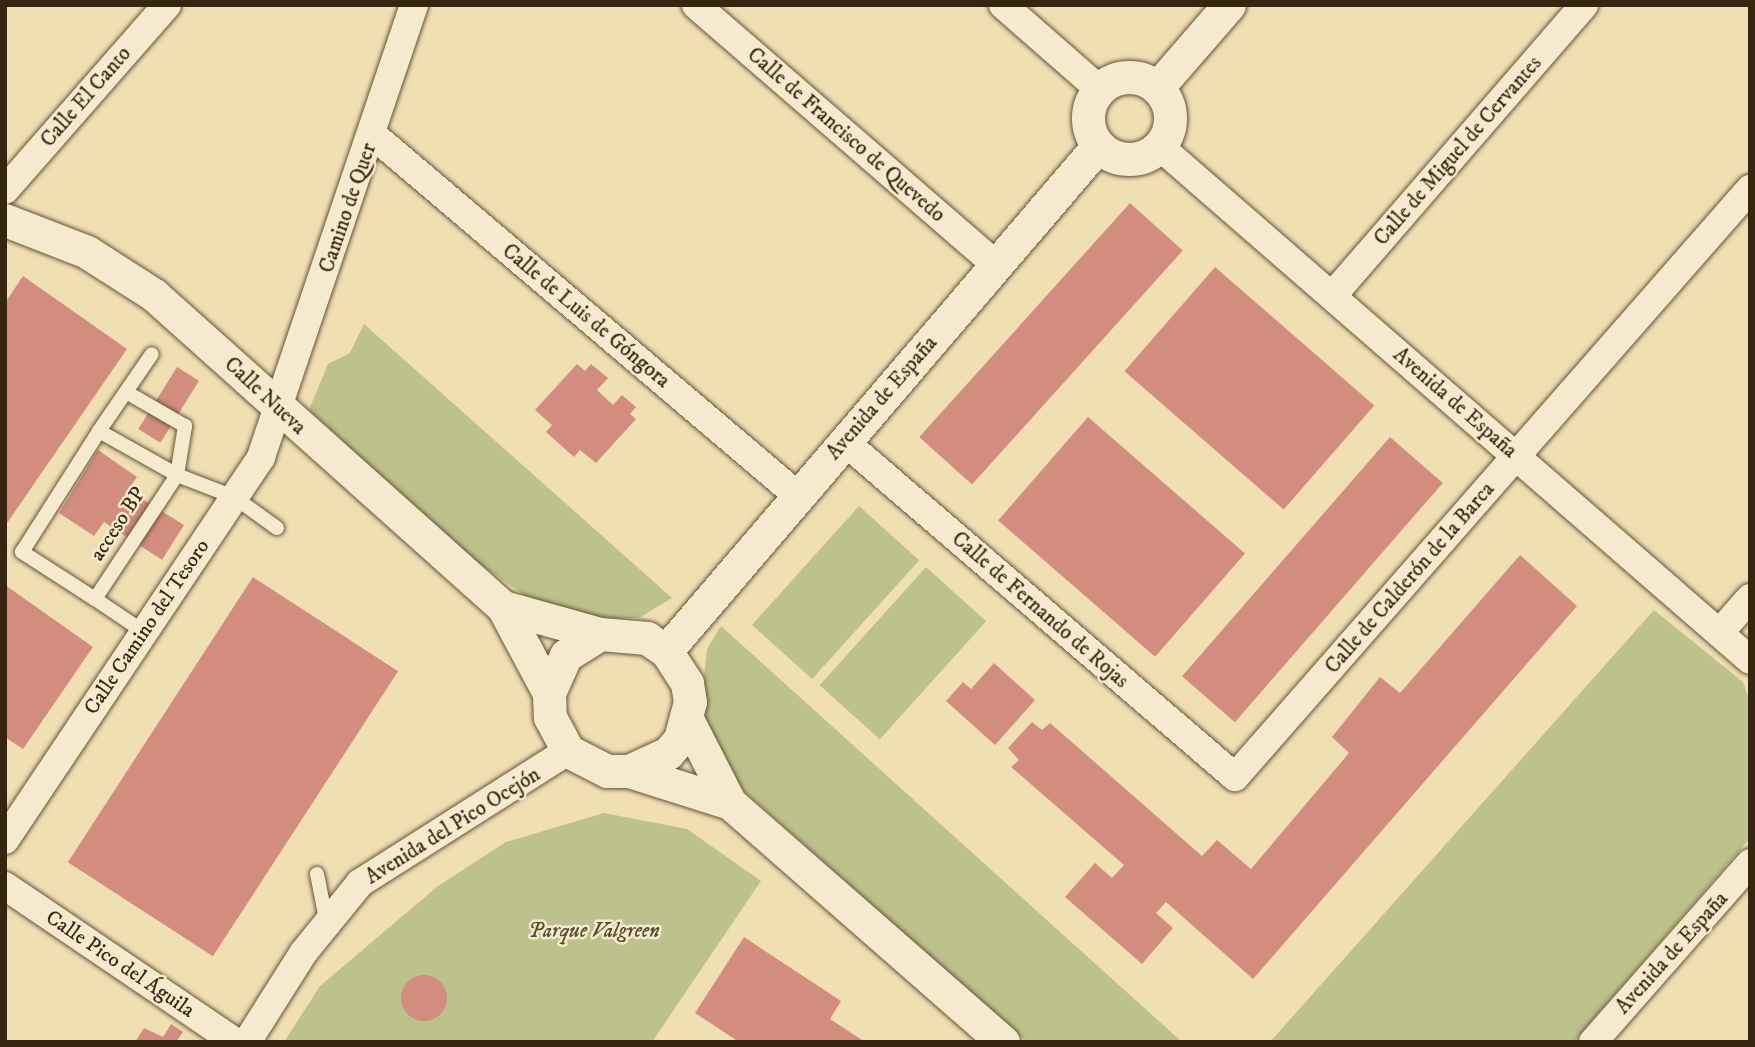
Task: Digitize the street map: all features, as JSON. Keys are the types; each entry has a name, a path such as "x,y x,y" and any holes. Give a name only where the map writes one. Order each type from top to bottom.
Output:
{"street":[{"name":"Calle El Canto","path":"6,214 167,5"},
{"name":"Camino de Quer","path":"279,409 373,135 414,5"},
{"name":"Calle de Francisco de Quevedo","path":"696,5 996,265"},
{"path":"1003,5 1100,89"},
{"path":"1157,88 1229,5"},
{"name":"Calle de Miguel de Cervantes","path":"1332,296 1584,5"},
{"path":"1122,77 1157,88 1169,110 1159,146 1122,159 1098,146 1088,124 1100,89 1122,77"},
{"name":"Calle de Luis de Góngora","path":"373,135 798,496"},
{"name":"Avenida de España","path":"666,651 1098,146"},
{"name":"Avenida de España","path":"1159,146 1721,631 1750,660"},
{"name":"Calle de Calderón de la Barca","path":"1235,777 1750,189"},
{"name":"Calle Nueva","path":"6,214 87,252 133,280 503,607 549,693"},
{"name":"Calle Camino del Tesoro","path":"5,840 261,457 279,409"},
{"name":"Calle de Fernando de Rojas","path":"845,442 1235,777"},
{"path":"1721,631 1750,598"},
{"name":"Calle Nueva","path":"503,607 600,634"},
{"path":"730,803 629,771 607,771 568,751 550,717 549,693 566,655 600,634 647,638 666,651 687,683 688,721 730,803 1003,1042"},
{"path":"629,771 668,753 688,721"},
{"name":"Avenida del Pico Ocejón","path":"247,1042 327,924 360,883 568,751"},
{"name":"Avenida de España","path":"1593,1042 1750,863"},
{"name":"Calle Pico del Águila","path":"5,886 235,1042"}],"lane":[{"path":"144,632 22,552 152,354"},
{"path":"126,392 186,426 177,475"},
{"path":"99,431 177,475 234,497 277,528"},
{"name":"acceso BP","path":"95,599 177,475"},
{"path":"317,874 327,924"}],"green space":[{"path":"364,324 672,598 639,618 560,620 464,553 309,410 328,364 350,353"},
{"path":"859,506 919,560 812,679 752,625"},
{"path":"926,567 986,621 880,739 820,685"},
{"path":"1654,610 1743,682 1750,702 1750,838 1574,1042 1270,1042"},
{"path":"721,626 1182,1042 1027,1042 720,770 706,719 704,677 707,649"},
{"name":"Parque Valgreen","path":"604,813 687,829 761,881 652,1042 284,1042 320,986 438,886 506,842"}],"building":[{"path":"1130,203 1183,251 972,485 919,437"},
{"path":"1215,267 1374,405 1284,510 1124,371"},
{"path":"23,276 127,349 5,526 5,303"},
{"path":"577,364 585,371 591,364 608,378 597,390 613,405 622,395 636,407 630,414 636,419 596,463 580,450 574,457 546,432 552,425 535,410"},
{"path":"177,367 199,381 160,443 138,429"},
{"path":"1088,417 1245,553 1155,657 998,520"},
{"path":"1390,437 1443,483 1235,722 1182,676"},
{"path":"98,450 137,477 128,490 184,525 162,560 104,522 94,536 59,513"},
{"path":"1520,555 1577,606 1253,979 1166,902 1156,913 1173,928 1142,964 1065,897 1095,863 1112,878 1124,865 1011,767 1019,760 1008,748 1032,722 1042,730 1050,723 1202,856 1217,840 1251,869 1349,753 1332,737 1380,677 1400,693"},
{"path":"253,577 398,671 213,956 68,862"},
{"path":"5,585 93,647 23,749 5,737"},
{"path":"994,663 1035,700 995,745 946,701 963,682 971,689"},
{"path":"744,937 841,1001 830,1019 865,1042 739,1042 695,1013"},
{"path":"424,975 440,982 447,998 440,1014 424,1021 408,1014 401,998 408,982"},
{"path":"171,1024 183,1032 176,1042 135,1042 144,1028 163,1037"}]}
